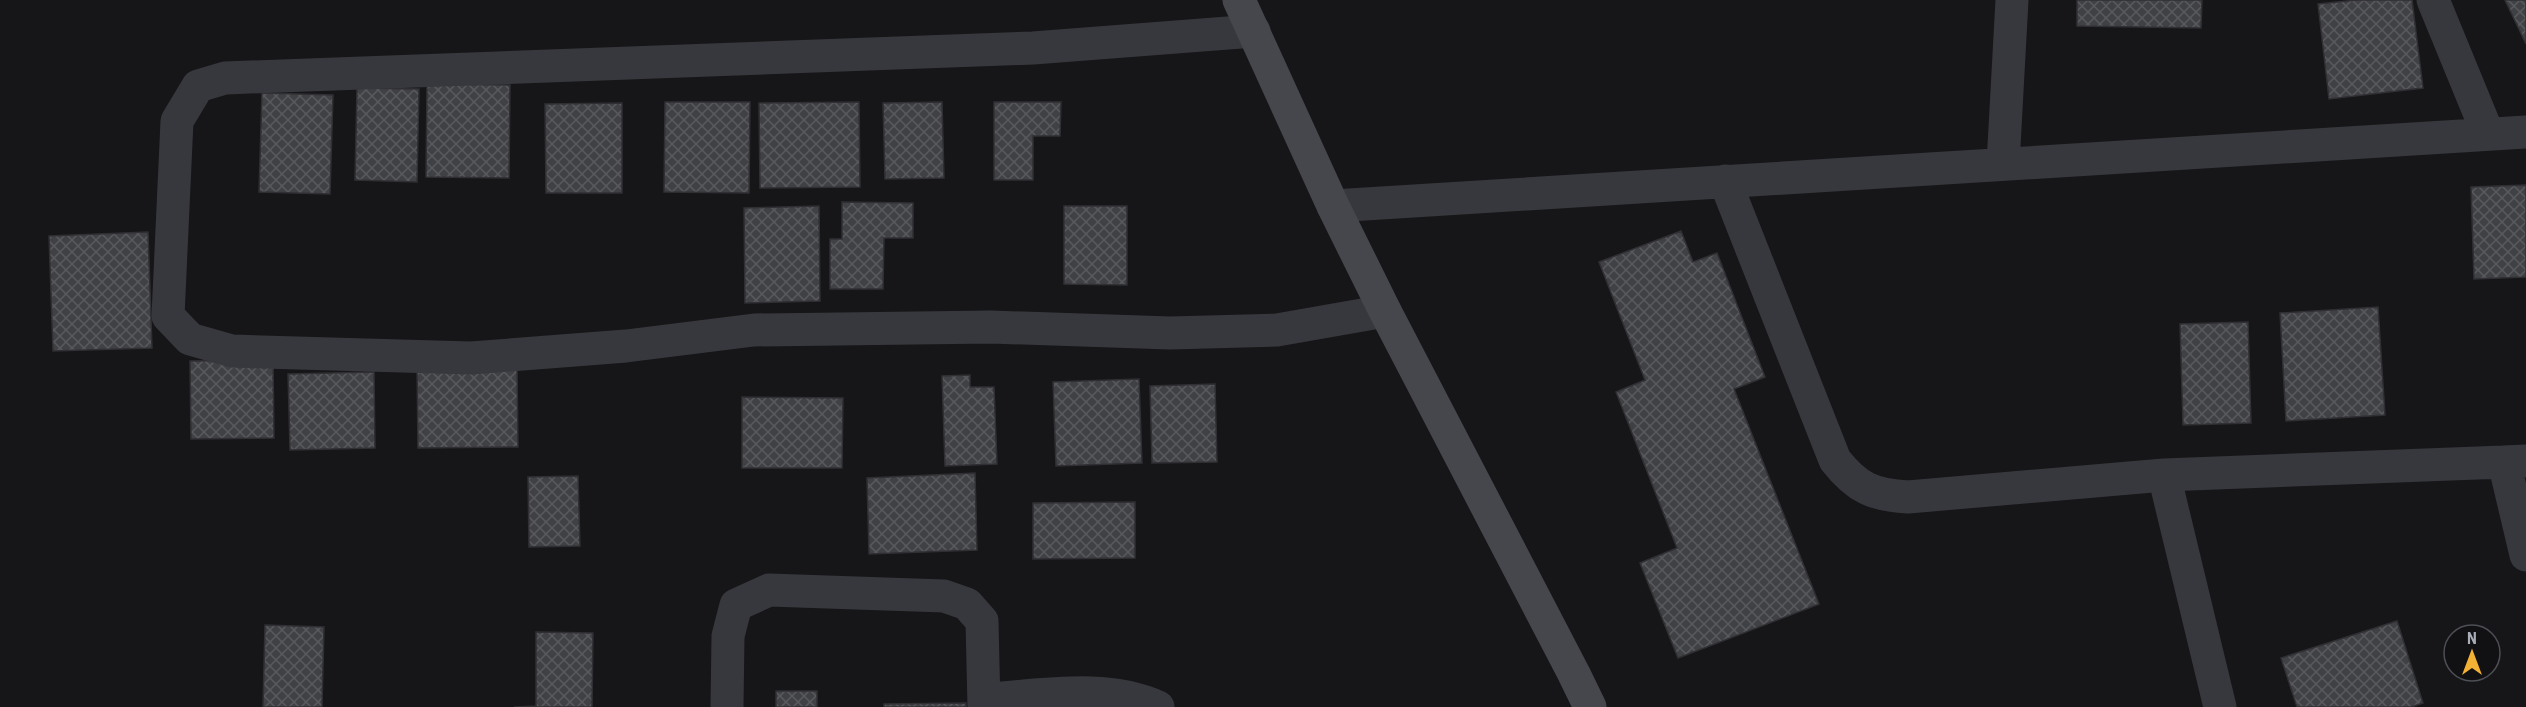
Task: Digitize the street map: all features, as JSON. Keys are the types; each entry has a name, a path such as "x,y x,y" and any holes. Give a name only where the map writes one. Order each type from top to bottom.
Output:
{"street":[{"path":"1239,0 1333,206 1384,311 1575,674 1590,707"},
{"path":"2002,164 2012,0"},
{"path":"2433,0 2488,134"},
{"path":"1254,31 1033,48 225,78 198,86 177,122 168,316 189,339 232,351 471,358 626,346 754,330 990,327 1170,333 1277,330 1384,311"},
{"path":"1333,206 2526,132"},
{"path":"1725,181 1835,460 1847,475 1862,487 1883,495 1908,497 2164,475 2515,462 2526,555"},
{"path":"2164,475 2220,707"},
{"path":"727,707 728,636 736,605 769,590 944,596 967,603 982,621 984,703 1081,693 1141,699 1158,707"}],"building":[{"path":"2077,0 2202,0 2201,28 2077,26"},
{"path":"2357,0 2412,0 2423,88 2329,99 2318,4"},
{"path":"2505,0 2526,0 2526,44"},
{"path":"427,84 510,85 509,178 426,177"},
{"path":"357,88 419,89 417,182 355,180"},
{"path":"262,93 333,95 330,194 259,192"},
{"path":"665,102 750,102 749,193 664,192"},
{"path":"859,102 860,187 760,188 759,103"},
{"path":"942,102 944,178 885,179 883,103"},
{"path":"994,102 1061,102 1060,136 1033,136 1033,180 994,180"},
{"path":"622,103 622,193 546,193 545,104"},
{"path":"2526,185 2526,277 2474,279 2471,187"},
{"path":"842,202 913,203 913,238 884,238 883,289 830,289 830,239 842,239"},
{"path":"819,206 820,301 745,303 744,208"},
{"path":"1064,206 1127,206 1127,285 1064,284"},
{"path":"1681,231 1693,262 1717,253 1765,377 1734,389 1819,604 1678,658 1640,563 1677,548 1616,392 1645,380 1599,262"},
{"path":"148,232 152,348 53,351 49,236"},
{"path":"2378,307 2385,415 2286,421 2280,313"},
{"path":"2248,322 2251,423 2183,425 2180,324"},
{"path":"273,360 274,438 191,439 190,361"},
{"path":"517,367 518,447 418,448 417,368"},
{"path":"374,372 375,448 290,450 288,374"},
{"path":"970,375 970,387 994,387 997,464 945,466 942,376"},
{"path":"1139,379 1142,463 1056,466 1053,382"},
{"path":"1215,384 1217,462 1152,463 1150,386"},
{"path":"742,397 843,398 842,468 742,468"},
{"path":"975,473 977,550 869,554 867,478"},
{"path":"578,476 580,546 529,547 528,477"},
{"path":"1135,502 1135,558 1033,559 1033,503"},
{"path":"2397,621 2423,703 2411,707 2297,707 2281,658"},
{"path":"265,625 324,627 322,707 263,707"},
{"path":"536,632 593,633 592,707 514,707 536,706"},
{"path":"776,691 817,691 817,707 776,707"},
{"path":"966,703 966,707 884,707 884,704"}]}
